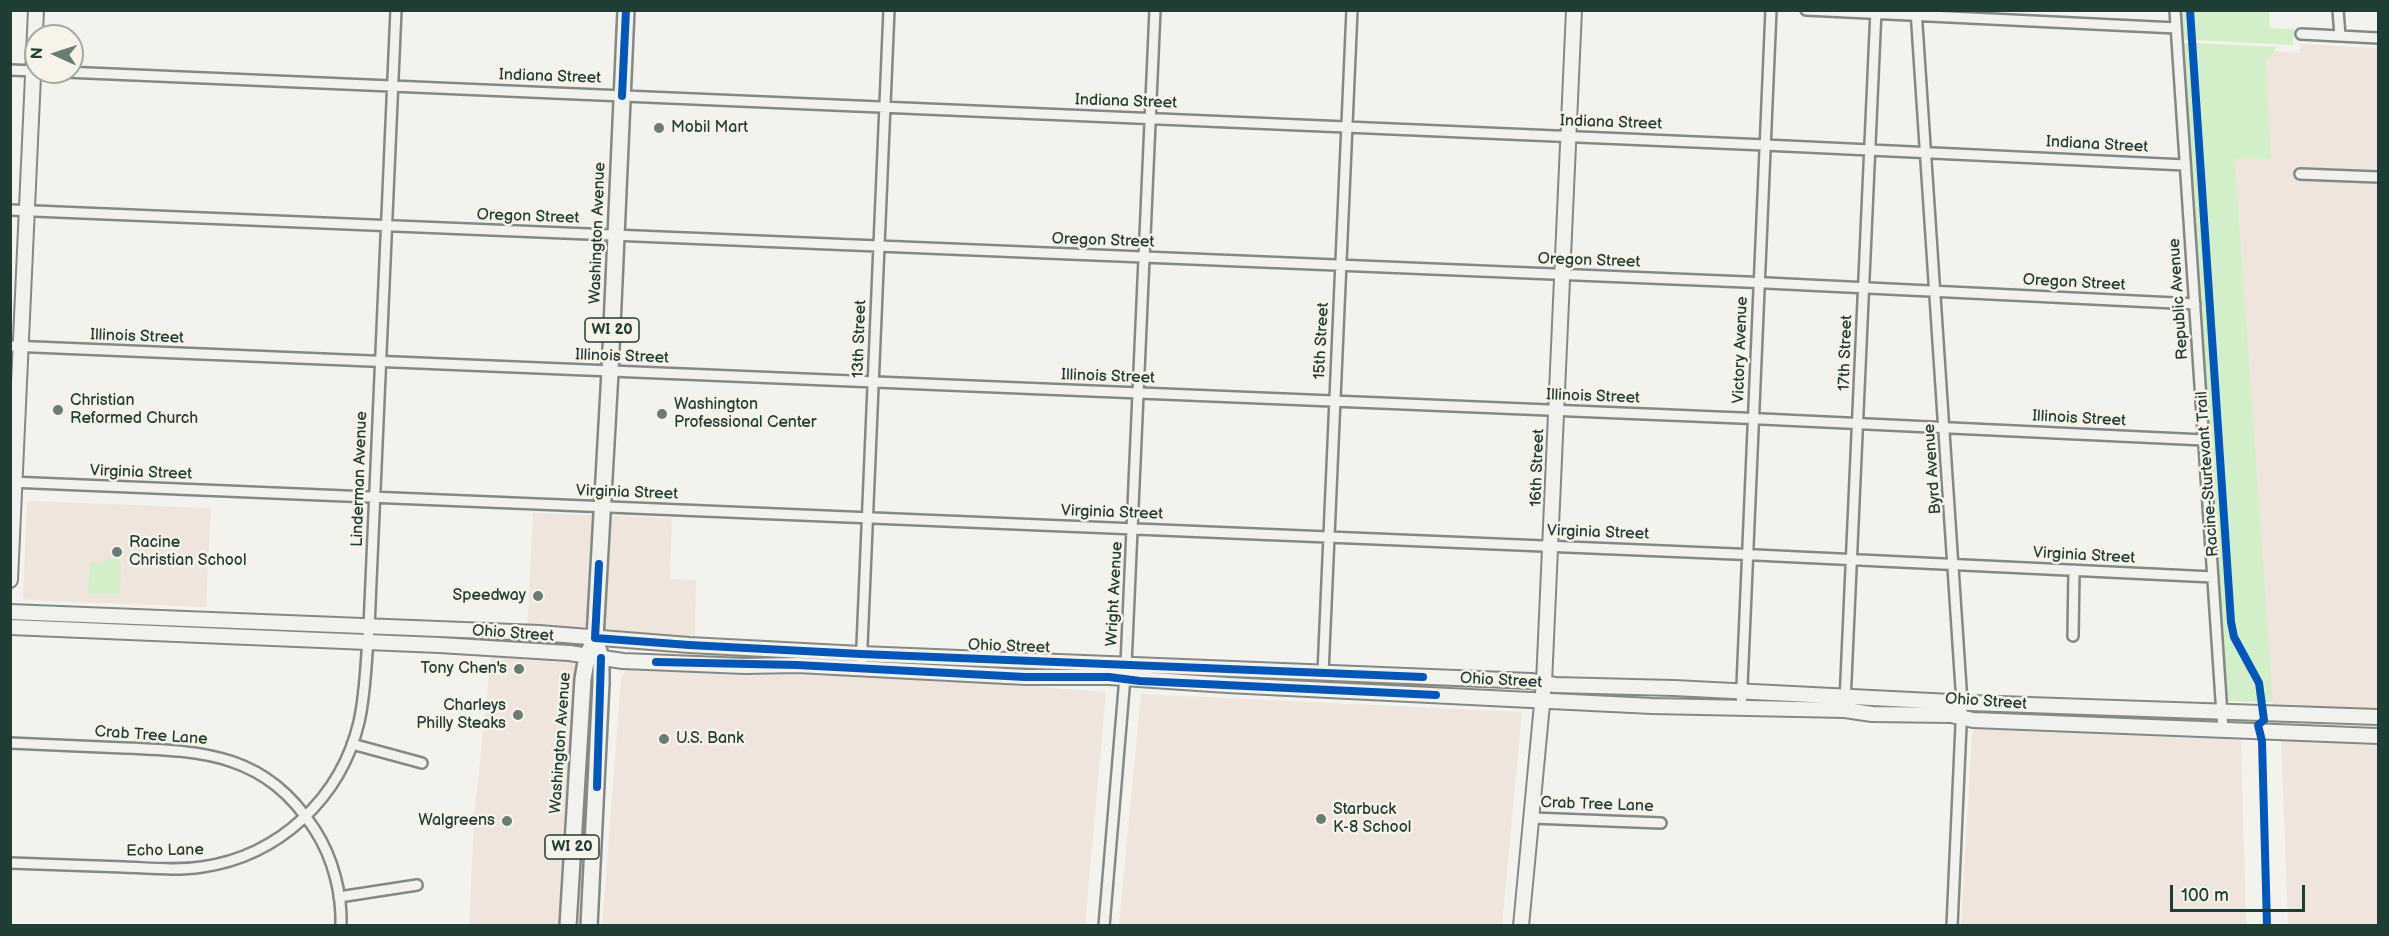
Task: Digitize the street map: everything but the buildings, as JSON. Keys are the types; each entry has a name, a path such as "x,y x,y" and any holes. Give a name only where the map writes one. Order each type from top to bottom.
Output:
{"main road":[{"name":"Washington Avenue","path":"568,926 576,768 596,638 626,10"},
{"name":"Washington Avenue","path":"590,920 597,787 594,657"},
{"path":"576,768 584,774 584,811 593,851"},
{"path":"573,821 583,870 581,908 590,920"},
{"path":"569,907 575,926"}],"street":[{"name":"Linderman Avenue","path":"306,817 334,782 352,744 362,706 369,627 396,10"},
{"name":"13th Street","path":"861,669 889,10"},
{"name":"Wright Avenue","path":"1104,926 1126,664 1155,10"},
{"name":"15th Street","path":"1323,673 1352,10"},
{"name":"16th Street","path":"1521,926 1544,683 1574,10"},
{"name":"Victory Avenue","path":"1741,709 1771,10"},
{"path":"1806,10 1916,13 2176,28"},
{"name":"Republic Avenue","path":"2175,10 2223,730"},
{"path":"2338,10 2340,36"},
{"name":"17th Street","path":"1845,704 1876,12"},
{"name":"Byrd Avenue","path":"1916,13 1962,703 1952,926"},
{"path":"2301,34 2379,38"},
{"name":"Indiana Street","path":"84,73 1569,136 2185,165"},
{"path":"10,580 16,346 34,84"},
{"path":"2300,174 2379,177"},
{"name":"Oregon Street","path":"10,210 1759,283 2194,304"},
{"name":"Illinois Street","path":"16,346 2204,440"},
{"name":"Virginia Street","path":"13,482 1748,555 2213,577"},
{"path":"2073,636 2074,570"},
{"name":"Ohio Street","path":"10,612 531,632 689,645 861,654 1742,691 1845,704 1872,714 1951,715 1962,718 2377,736"},
{"name":"Ohio Street","path":"10,627 368,642 594,657 623,661 797,665 1125,679 1741,709 1845,704 1962,703 2378,717"},
{"path":"1227,685 1237,669"},
{"path":"2377,736 2378,717"},
{"name":"Crab Tree Lane","path":"10,743 186,750 215,756 243,766 269,781 292,800 306,817"},
{"path":"352,744 422,763"},
{"path":"306,817 325,849 335,877 341,926"},
{"name":"Echo Lane","path":"10,863 168,869 201,867 233,860 263,848 306,817"},
{"name":"Crab Tree Lane","path":"1532,818 1661,823"},
{"path":"339,897 417,885"}],"shaded area":[{"path":"2300,44 2378,48 2378,712 2273,708 2235,159 2247,159 2237,49 2300,53"},
{"name":"Racine Christian School","path":"29,501 211,508 206,607 26,600 23,596 27,503"},
{"path":"533,513 672,518 670,579 696,580 695,639 581,626 559,925 469,926 474,820 491,655 526,656"},
{"path":"627,668 951,680 1106,692 1085,925 602,926 621,679"},
{"name":"Starbuck K-8 School","path":"1141,694 1522,712 1502,925 1119,925"},
{"path":"1981,727 2241,738 2246,925 1961,925 1972,736 1974,729"},
{"path":"2281,738 2378,743 2378,925 2288,925"}],"green space":[{"path":"2180,11 2188,11 2190,40 2182,40"},
{"path":"2192,11 2269,11 2270,28 2294,29 2293,45 2194,40"},
{"path":"2182,43 2190,43 2230,628 2253,683 2258,702 2228,701 2227,698"},
{"path":"2194,43 2277,47 2266,61 2271,159 2235,159 2273,702 2262,702 2234,629"},
{"path":"104,558 117,559 121,563 120,594 88,594 90,562 102,562"}],"cycle path":[{"path":"622,96 626,10"},
{"name":"Racine-Sturtevant Trail","path":"2190,10 2231,622 2234,637 2259,683 2264,720 2258,725 2262,741 2267,926"},
{"path":"599,564 595,638 861,654 1423,677"},
{"path":"597,787 601,658"},
{"path":"656,662 797,665 1025,677 1109,677 1140,681 1436,695"}],"place":[{"name":"Mobil Mart","path":"659,128"},
{"name":"Christian Reformed Church","path":"58,410"},
{"name":"Washington Professional Center","path":"662,414"},
{"name":"Racine Christian School","path":"117,552"},
{"name":"Speedway","path":"538,596"},
{"name":"Tony Chen's","path":"519,669"},
{"name":"Charleys Philly Steaks","path":"518,715"},
{"name":"U.S. Bank","path":"664,739"},
{"name":"Starbuck K-8 School","path":"1321,819"},
{"name":"Walgreens","path":"507,821"}]}
